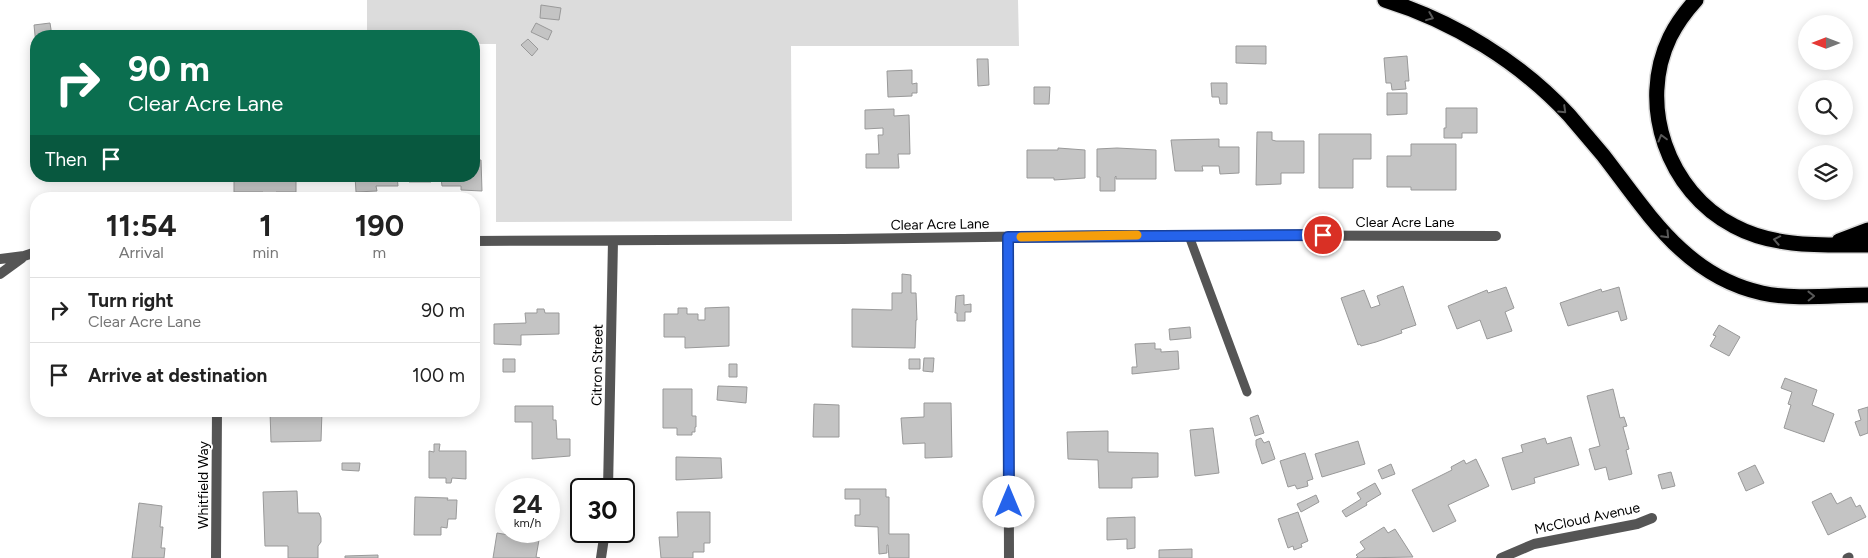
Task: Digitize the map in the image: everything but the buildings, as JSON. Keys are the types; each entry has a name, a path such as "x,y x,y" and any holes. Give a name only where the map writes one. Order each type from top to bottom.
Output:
{"highway":[{"path":"1385,0 1442,22 1485,46 1530,78 1567,114 1602,154 1651,220 1685,254 1706,270 1762,293 1792,296 1868,295"},
{"path":"1696,0 1684,14 1670,38 1660,65 1656,94 1663,143 1675,171 1705,205 1734,226 1763,238 1796,244 1868,245"},
{"path":"1826,245 1868,230"}],"street":[{"name":"Clear Acre Lane","path":"480,241 1189,236 1496,236"},
{"path":"1008,237 1009,558"},
{"name":"Citron Street","path":"608,478 613,241"},
{"path":"0,259 30,254"},
{"path":"0,274 24,256"},
{"name":"Whitfield Way","path":"216,558 217,417"},
{"name":"McCloud Avenue","path":"1501,558 1534,544 1637,524 1652,518"},
{"path":"601,558 603,543"}],"lane":[{"path":"1189,236 1247,392"}],"shaded area":[{"path":"367,0 1018,0 1019,46 791,46 792,221 496,222 496,44 480,44 480,30 367,30"}],"slow traffic":[{"path":"1021,237 1137,235"}],"route":[{"path":"1009,502 1008,237 1323,235"}]}
